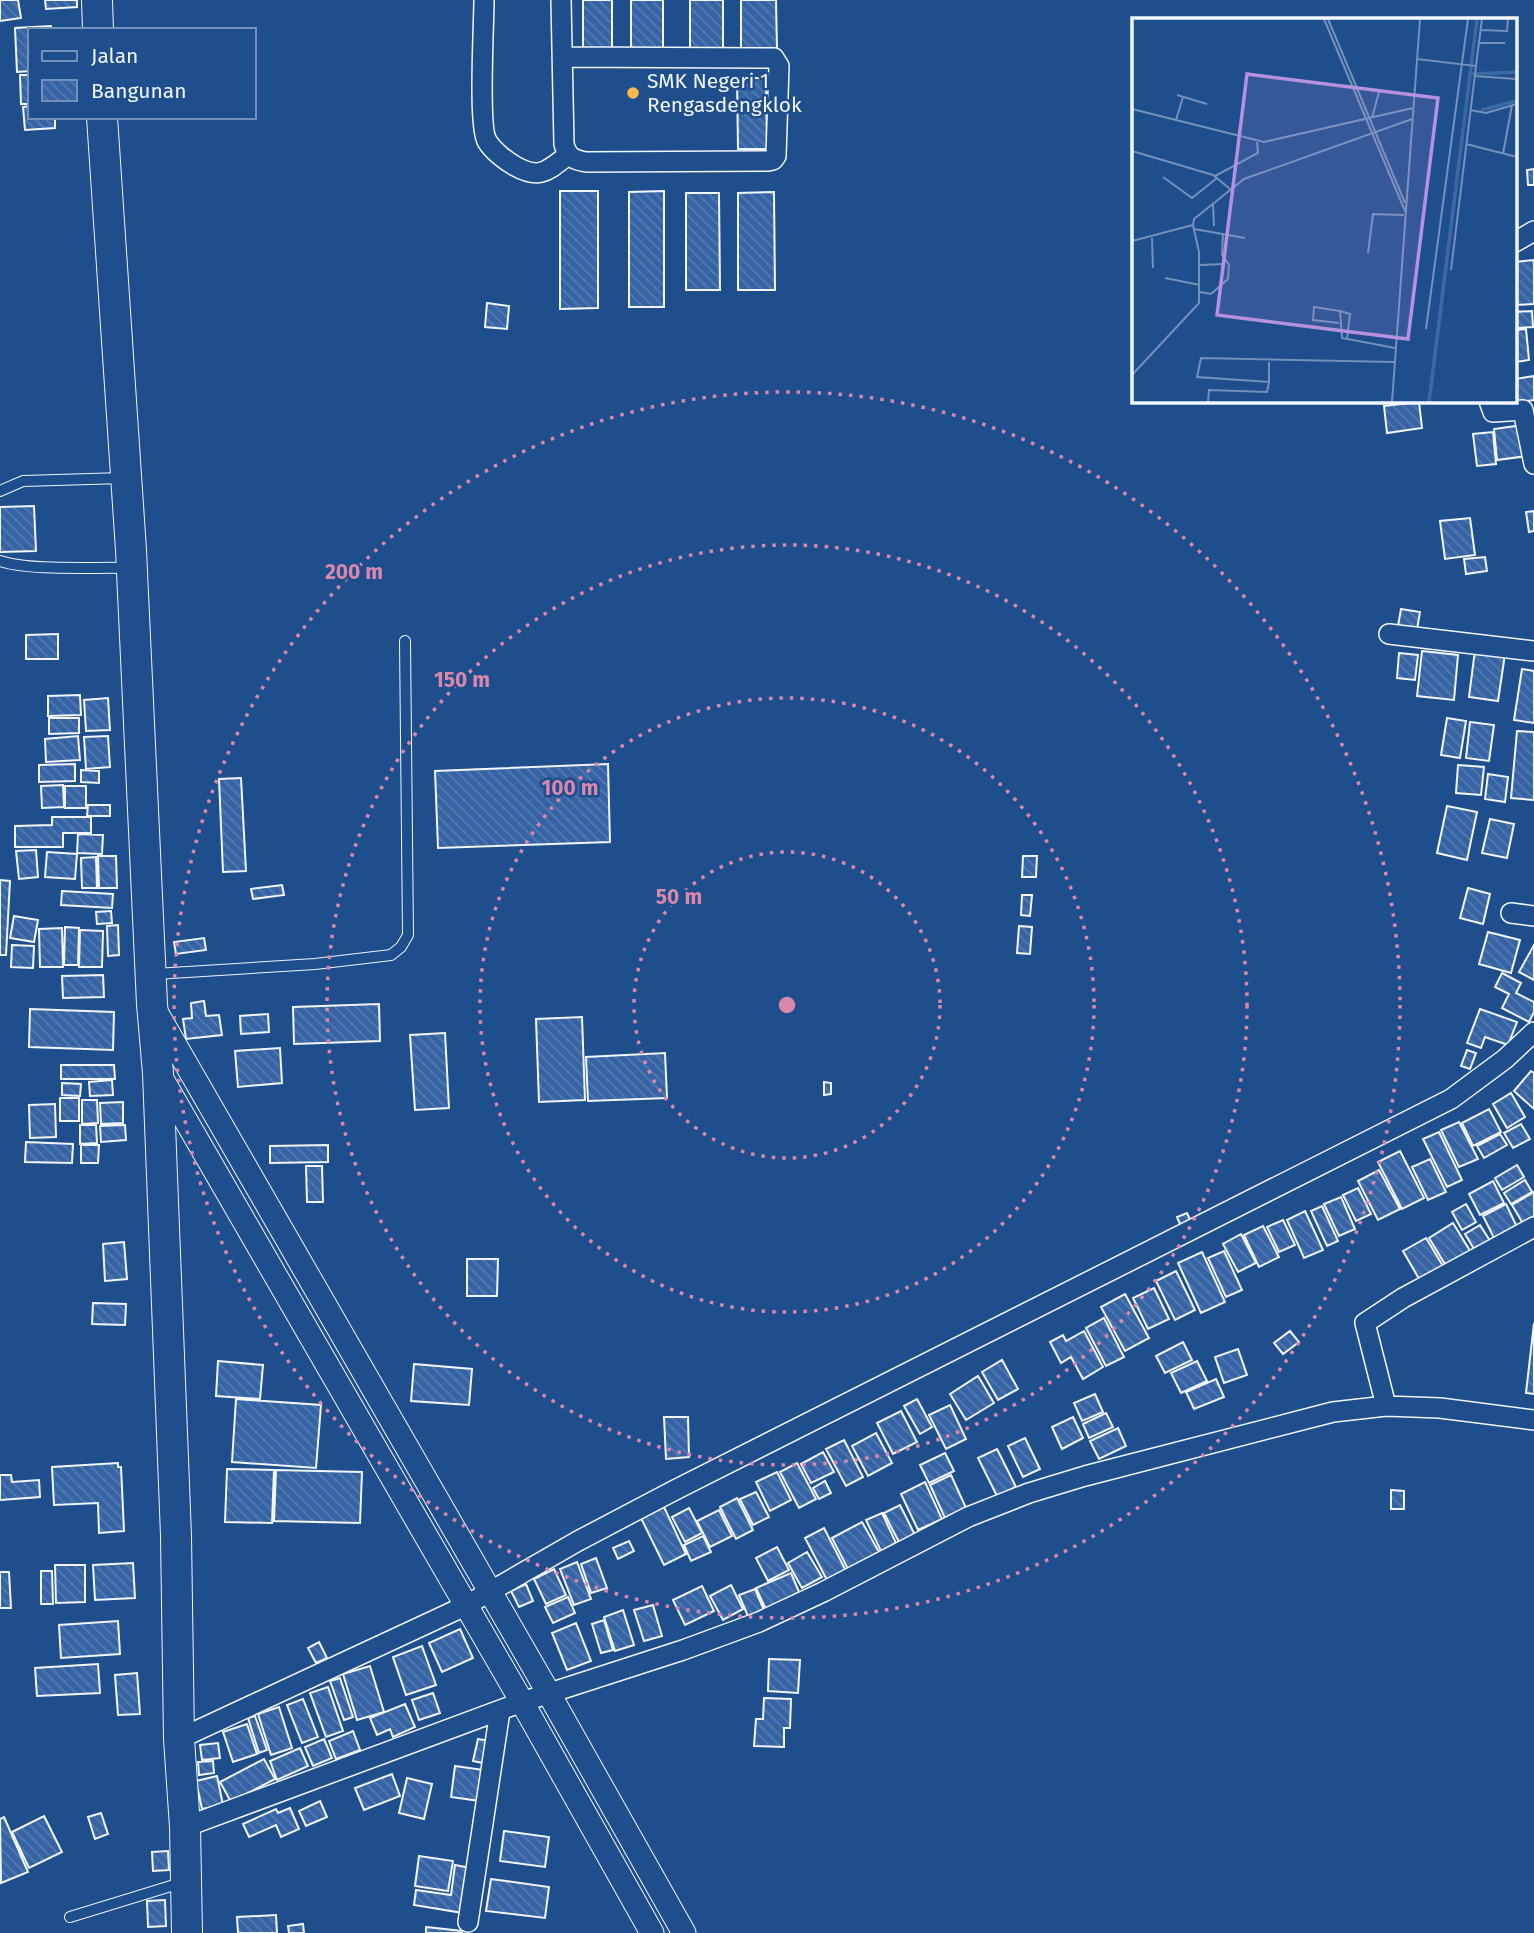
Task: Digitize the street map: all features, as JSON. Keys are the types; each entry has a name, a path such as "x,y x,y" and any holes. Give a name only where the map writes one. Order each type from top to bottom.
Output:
{"main road":[{"path":"97,0 98,28"},
{"path":"102,119 132,568 152,1004 158,1073 176,1536 179,1739 185,1827 187,1933"}],"street":[{"path":"484,0 483,117 486,140 512,165 531,174 539,174 568,155"},
{"path":"561,0 564,144 568,155 586,162 774,159 777,150 779,66 776,60 770,57 564,57"},
{"path":"1516,241 1534,231"},
{"path":"1489,402 1493,412 1529,409 1534,464"},
{"path":"1388,634 1534,651"},
{"path":"1511,913 1534,916"},
{"path":"152,1004 684,1933"},
{"path":"179,1739 465,1606 578,1541 687,1484 1451,1099 1505,1059 1534,1032"},
{"path":"158,1073 465,1606 511,1706 652,1933"},
{"path":"1387,1406 1365,1323 1403,1298 1534,1227"},
{"path":"185,1827 548,1692 683,1650 759,1622 968,1517 1029,1493 1085,1476 1333,1412 1387,1406 1440,1408 1534,1420"},
{"path":"468,1922 511,1706"}],"lane":[{"path":"0,491 23,481 126,478"},
{"path":"0,561 42,566 132,568"},
{"path":"151,974 315,964 391,956 401,947 408,935 405,641"},
{"path":"70,1917 184,1882"}],"building":[{"path":"0,0 18,0 21,18 0,21"},
{"path":"45,0 77,0 77,7 46,9"},
{"path":"583,0 612,0 612,50 583,50"},
{"path":"631,0 663,0 663,50 631,50"},
{"path":"690,0 723,0 723,48 690,48"},
{"path":"741,0 776,0 777,49 741,49"},
{"path":"51,26 28,28 28,71 17,72 15,28"},
{"path":"20,75 28,75 28,104 21,104"},
{"path":"737,78 766,78 767,149 738,149"},
{"path":"28,106 28,119 55,119 55,128 25,130 23,107"},
{"path":"1534,169 1534,185 1528,185 1527,170"},
{"path":"560,191 598,191 598,308 560,309"},
{"path":"664,191 664,307 629,307 629,192"},
{"path":"774,192 775,290 738,290 738,193"},
{"path":"686,193 719,193 720,290 686,290"},
{"path":"1534,260 1534,304 1516,305 1516,262"},
{"path":"487,303 509,306 507,329 485,327"},
{"path":"1532,311 1533,327 1516,328 1516,312"},
{"path":"1526,329 1529,360 1516,362 1516,330"},
{"path":"1534,376 1534,400 1515,403 1516,379"},
{"path":"1419,402 1422,428 1387,433 1384,406"},
{"path":"1523,425 1527,456 1497,460 1494,429"},
{"path":"1493,432 1496,464 1477,466 1473,434"},
{"path":"34,506 36,551 0,552 0,507"},
{"path":"1534,511 1534,531 1529,532 1526,512"},
{"path":"1470,518 1475,555 1445,559 1440,521"},
{"path":"1485,557 1487,571 1466,574 1464,559"},
{"path":"1401,609 1420,612 1416,635 1397,632"},
{"path":"58,634 58,659 26,659 26,635"},
{"path":"1475,650 1505,654 1498,701 1469,697"},
{"path":"1422,651 1458,655 1454,700 1417,696"},
{"path":"1399,653 1418,655 1415,680 1397,678"},
{"path":"1522,669 1534,671 1534,723 1514,720"},
{"path":"80,695 81,715 48,716 48,696"},
{"path":"108,698 110,730 86,731 84,700"},
{"path":"49,718 79,718 79,733 49,734"},
{"path":"1447,718 1466,721 1460,758 1441,755"},
{"path":"1470,722 1494,725 1489,761 1466,758"},
{"path":"1517,731 1534,732 1534,800 1511,798"},
{"path":"78,736 80,760 46,762 45,739"},
{"path":"108,736 110,767 86,769 84,737"},
{"path":"75,764 75,781 39,782 39,765"},
{"path":"608,764 610,842 438,848 435,771"},
{"path":"1458,765 1484,767 1481,795 1456,793"},
{"path":"81,770 99,771 99,783 81,782"},
{"path":"1488,774 1508,777 1505,802 1485,799"},
{"path":"241,778 246,871 223,872 219,779"},
{"path":"63,785 64,807 42,808 41,786"},
{"path":"65,786 86,786 86,808 65,808"},
{"path":"88,805 110,805 110,816 87,816"},
{"path":"1447,806 1477,812 1467,860 1437,853"},
{"path":"52,817 91,817 91,833 63,833 63,847 15,847 15,826 52,825"},
{"path":"1490,819 1514,824 1507,858 1482,853"},
{"path":"78,834 103,835 102,854 77,853"},
{"path":"36,850 38,877 19,879 16,851"},
{"path":"47,852 77,854 75,879 45,877"},
{"path":"98,856 116,856 117,888 99,888"},
{"path":"1023,856 1037,856 1036,877 1022,877"},
{"path":"96,857 97,888 82,888 81,858"},
{"path":"0,880 10,881 6,955 0,955"},
{"path":"282,885 284,895 253,899 251,889"},
{"path":"1468,888 1490,894 1483,924 1460,918"},
{"path":"62,891 113,894 112,908 61,905"},
{"path":"1022,895 1032,895 1030,916 1021,915"},
{"path":"111,911 112,923 97,924 96,912"},
{"path":"14,916 38,920 34,942 10,938"},
{"path":"118,925 119,955 108,956 107,926"},
{"path":"1019,926 1032,927 1030,954 1017,953"},
{"path":"65,927 79,928 78,965 64,965"},
{"path":"62,928 63,967 40,967 39,929"},
{"path":"80,930 103,931 102,967 79,967"},
{"path":"1488,932 1520,940 1511,973 1479,964"},
{"path":"204,938 206,950 176,954 174,942"},
{"path":"12,945 34,946 33,968 11,967"},
{"path":"1534,945 1534,980 1519,972"},
{"path":"1502,973 1521,983 1516,993 1534,1002 1534,1012 1529,1022 1502,1008 1509,994 1495,987"},
{"path":"103,975 104,997 63,998 62,976"},
{"path":"204,1001 206,1016 219,1015 222,1035 186,1039 183,1019 192,1018 191,1003"},
{"path":"379,1004 380,1041 294,1044 293,1007"},
{"path":"30,1009 114,1012 113,1050 29,1047"},
{"path":"1480,1009 1517,1022 1508,1045 1485,1037 1481,1048 1467,1043"},
{"path":"268,1014 269,1032 241,1034 240,1016"},
{"path":"582,1017 585,1100 539,1102 536,1019"},
{"path":"445,1033 449,1108 415,1110 410,1035"},
{"path":"280,1048 282,1083 238,1087 235,1051"},
{"path":"1467,1050 1476,1053 1470,1069 1461,1066"},
{"path":"665,1053 667,1098 588,1101 586,1057"},
{"path":"61,1065 114,1065 115,1079 61,1079"},
{"path":"1531,1071 1534,1073 1534,1109 1514,1091"},
{"path":"112,1080 113,1095 90,1096 89,1082"},
{"path":"824,1082 831,1083 831,1094 824,1095"},
{"path":"62,1083 81,1084 80,1096 62,1095"},
{"path":"1511,1093 1525,1117 1507,1128 1493,1104"},
{"path":"60,1098 79,1098 79,1121 60,1121"},
{"path":"82,1100 97,1100 98,1123 82,1124"},
{"path":"123,1102 123,1123 101,1124 100,1103"},
{"path":"55,1104 56,1137 30,1138 29,1105"},
{"path":"1489,1109 1501,1132 1473,1146 1462,1123"},
{"path":"1459,1122 1478,1159 1459,1167 1441,1130"},
{"path":"1521,1124 1530,1139 1513,1148 1504,1133"},
{"path":"80,1125 96,1125 97,1143 80,1144"},
{"path":"125,1125 126,1140 101,1142 100,1126"},
{"path":"1439,1132 1462,1180 1447,1187 1423,1139"},
{"path":"1500,1134 1507,1145 1484,1158 1477,1146"},
{"path":"26,1142 73,1144 72,1163 25,1162"},
{"path":"81,1145 99,1145 98,1163 81,1163"},
{"path":"328,1145 328,1162 270,1163 270,1146"},
{"path":"1400,1151 1424,1198 1402,1209 1378,1162"},
{"path":"1430,1159 1446,1192 1428,1200 1412,1167"},
{"path":"1517,1165 1524,1177 1502,1190 1495,1178"},
{"path":"306,1166 322,1166 323,1202 307,1202"},
{"path":"1379,1170 1400,1209 1378,1220 1358,1181"},
{"path":"1525,1180 1532,1192 1511,1204 1504,1193"},
{"path":"1493,1181 1504,1203 1480,1215 1469,1194"},
{"path":"1358,1188 1371,1214 1356,1221 1343,1195"},
{"path":"1534,1192 1534,1222 1525,1227 1512,1205"},
{"path":"1341,1197 1355,1229 1339,1236 1324,1204"},
{"path":"1466,1204 1476,1222 1462,1230 1452,1212"},
{"path":"1506,1204 1518,1229 1495,1240 1483,1216"},
{"path":"1322,1206 1338,1241 1327,1246 1311,1211"},
{"path":"1305,1211 1323,1250 1304,1258 1287,1220"},
{"path":"1187,1213 1192,1224 1182,1229 1177,1217"},
{"path":"1283,1220 1295,1245 1279,1252 1267,1227"},
{"path":"1453,1223 1472,1254 1448,1269 1429,1238"},
{"path":"1480,1225 1494,1247 1479,1257 1465,1234"},
{"path":"1263,1226 1279,1257 1259,1267 1244,1235"},
{"path":"1241,1234 1256,1263 1238,1272 1223,1244"},
{"path":"1426,1238 1446,1271 1422,1284 1403,1251"},
{"path":"124,1242 127,1279 105,1281 103,1244"},
{"path":"1224,1251 1242,1290 1226,1297 1208,1258"},
{"path":"1202,1252 1225,1302 1201,1313 1178,1263"},
{"path":"467,1259 498,1259 497,1296 467,1296"},
{"path":"1176,1271 1195,1310 1175,1320 1156,1281"},
{"path":"1154,1288 1169,1319 1148,1329 1133,1298"},
{"path":"1125,1294 1149,1338 1125,1351 1101,1307"},
{"path":"93,1303 126,1304 125,1325 92,1324"},
{"path":"1104,1318 1124,1357 1106,1366 1086,1328"},
{"path":"1534,1323 1534,1394 1526,1393"},
{"path":"1084,1331 1103,1367 1083,1379 1071,1357 1061,1363 1050,1342 1063,1335 1066,1341"},
{"path":"1290,1331 1299,1342 1283,1354 1274,1343"},
{"path":"1183,1342 1192,1360 1165,1373 1156,1356"},
{"path":"1238,1349 1247,1375 1224,1383 1215,1357"},
{"path":"1002,1360 1018,1389 998,1400 982,1372"},
{"path":"218,1361 263,1365 260,1399 216,1396"},
{"path":"1197,1361 1207,1381 1181,1393 1171,1373"},
{"path":"414,1364 472,1369 469,1405 411,1401"},
{"path":"978,1376 994,1403 966,1420 950,1394"},
{"path":"1216,1379 1224,1397 1194,1409 1186,1392"},
{"path":"1095,1394 1103,1412 1082,1421 1074,1403"},
{"path":"236,1399 321,1405 316,1468 232,1462"},
{"path":"917,1399 932,1427 920,1434 904,1406"},
{"path":"950,1405 966,1439 946,1449 929,1415"},
{"path":"901,1411 917,1442 893,1454 877,1423"},
{"path":"1106,1413 1113,1427 1089,1438 1083,1424"},
{"path":"664,1417 688,1417 689,1457 666,1459"},
{"path":"1073,1417 1083,1438 1062,1449 1052,1427"},
{"path":"1118,1428 1126,1446 1099,1459 1090,1441"},
{"path":"876,1433 892,1463 868,1476 852,1446"},
{"path":"1025,1438 1040,1469 1023,1477 1008,1446"},
{"path":"844,1440 863,1477 846,1486 826,1449"},
{"path":"997,1449 1016,1487 997,1496 978,1458"},
{"path":"823,1452 834,1472 811,1483 801,1464"},
{"path":"945,1453 954,1471 929,1483 920,1465"},
{"path":"118,1463 118,1467 121,1467 124,1531 99,1533 98,1503 54,1505 52,1467"},
{"path":"797,1463 816,1499 799,1508 780,1472"},
{"path":"227,1469 274,1470 272,1523 225,1522"},
{"path":"276,1470 362,1472 360,1523 274,1521"},
{"path":"777,1472 791,1500 770,1511 756,1482"},
{"path":"0,1475 11,1475 12,1482 39,1480 40,1497 0,1500"},
{"path":"951,1475 966,1508 945,1518 930,1485"},
{"path":"825,1481 831,1493 819,1499 813,1488"},
{"path":"925,1482 942,1519 918,1530 901,1494"},
{"path":"1391,1490 1404,1491 1404,1509 1391,1509"},
{"path":"756,1492 769,1517 753,1525 740,1499"},
{"path":"737,1498 753,1530 736,1539 720,1507"},
{"path":"900,1505 915,1535 899,1542 884,1513"},
{"path":"664,1507 686,1554 664,1565 641,1518"},
{"path":"689,1508 702,1533 685,1542 672,1517"},
{"path":"719,1510 732,1536 710,1547 697,1521"},
{"path":"882,1513 896,1543 881,1551 866,1520"},
{"path":"862,1522 879,1552 848,1569 832,1538"},
{"path":"824,1528 847,1573 828,1582 805,1538"},
{"path":"703,1536 711,1552 691,1561 684,1545"},
{"path":"629,1541 634,1551 618,1559 613,1548"},
{"path":"777,1547 789,1570 768,1581 756,1558"},
{"path":"807,1552 822,1577 802,1588 788,1563"},
{"path":"596,1558 607,1588 591,1593 581,1564"},
{"path":"577,1562 591,1599 574,1605 560,1569"},
{"path":"133,1563 135,1598 95,1600 93,1565"},
{"path":"55,1565 85,1565 85,1602 56,1603"},
{"path":"554,1569 566,1595 546,1604 534,1579"},
{"path":"41,1571 52,1571 53,1604 41,1604"},
{"path":"0,1572 9,1572 11,1608 0,1608"},
{"path":"791,1573 802,1599 768,1614 756,1588"},
{"path":"526,1584 533,1601 519,1607 511,1591"},
{"path":"731,1585 743,1609 723,1620 710,1596"},
{"path":"702,1586 714,1611 685,1625 673,1600"},
{"path":"755,1589 766,1615 750,1621 739,1595"},
{"path":"568,1597 575,1613 553,1623 545,1607"},
{"path":"653,1605 662,1636 644,1641 634,1610"},
{"path":"623,1610 634,1645 615,1651 604,1617"},
{"path":"604,1620 613,1650 601,1653 592,1624"},
{"path":"118,1621 120,1654 61,1658 59,1625"},
{"path":"576,1623 591,1661 567,1670 552,1633"},
{"path":"460,1629 473,1658 442,1672 429,1643"},
{"path":"319,1642 327,1658 316,1663 308,1648"},
{"path":"422,1646 436,1685 406,1695 393,1657"},
{"path":"769,1659 800,1660 798,1693 768,1691"},
{"path":"98,1664 100,1693 37,1696 35,1668"},
{"path":"370,1666 384,1712 357,1720 343,1674"},
{"path":"137,1673 140,1714 118,1715 115,1675"},
{"path":"340,1678 353,1717 344,1720 330,1681"},
{"path":"328,1687 343,1731 326,1737 310,1693"},
{"path":"433,1693 440,1713 419,1720 412,1700"},
{"path":"764,1698 791,1699 790,1728 784,1728 784,1747 754,1746 756,1719 763,1719"},
{"path":"303,1699 318,1737 302,1743 287,1705"},
{"path":"405,1704 415,1727 393,1737 390,1729 377,1735 370,1718"},
{"path":"279,1707 292,1748 271,1755 258,1714"},
{"path":"255,1716 267,1750 259,1753 248,1718"},
{"path":"247,1724 257,1754 233,1762 223,1732"},
{"path":"353,1731 360,1750 336,1759 329,1741"},
{"path":"324,1739 332,1758 313,1766 305,1747"},
{"path":"478,1739 491,1741 487,1764 473,1761"},
{"path":"218,1743 220,1758 202,1760 200,1745"},
{"path":"300,1748 308,1766 277,1780 270,1761"},
{"path":"264,1759 275,1779 231,1802 220,1782"},
{"path":"213,1761 214,1773 199,1775 198,1762"},
{"path":"455,1766 484,1770 480,1801 451,1797"},
{"path":"392,1774 400,1796 364,1810 355,1788"},
{"path":"217,1776 223,1805 202,1809 196,1781"},
{"path":"407,1778 432,1784 424,1819 399,1813"},
{"path":"320,1801 327,1817 306,1826 299,1811"},
{"path":"290,1808 299,1829 281,1837 276,1825 249,1837 243,1824 276,1809 278,1813"},
{"path":"101,1813 108,1834 95,1839 88,1817"},
{"path":"44,1816 62,1852 29,1868 12,1832"},
{"path":"4,1817 28,1872 1,1883 0,1819"},
{"path":"504,1831 549,1837 545,1867 500,1861"},
{"path":"168,1851 169,1870 153,1871 152,1852"},
{"path":"419,1856 453,1861 448,1891 415,1886"},
{"path":"455,1865 471,1868 463,1913 414,1905 416,1890 451,1895"},
{"path":"491,1879 549,1887 545,1918 486,1911"},
{"path":"165,1900 166,1926 148,1927 147,1901"},
{"path":"276,1915 277,1933 238,1933 237,1917"},
{"path":"303,1924 304,1933 289,1933 288,1926"},
{"path":"426,1927 462,1931 462,1933 426,1933"}],"place":[{"name":"SMK Negeri 1 Rengasdengklok","path":"633,93"}]}
